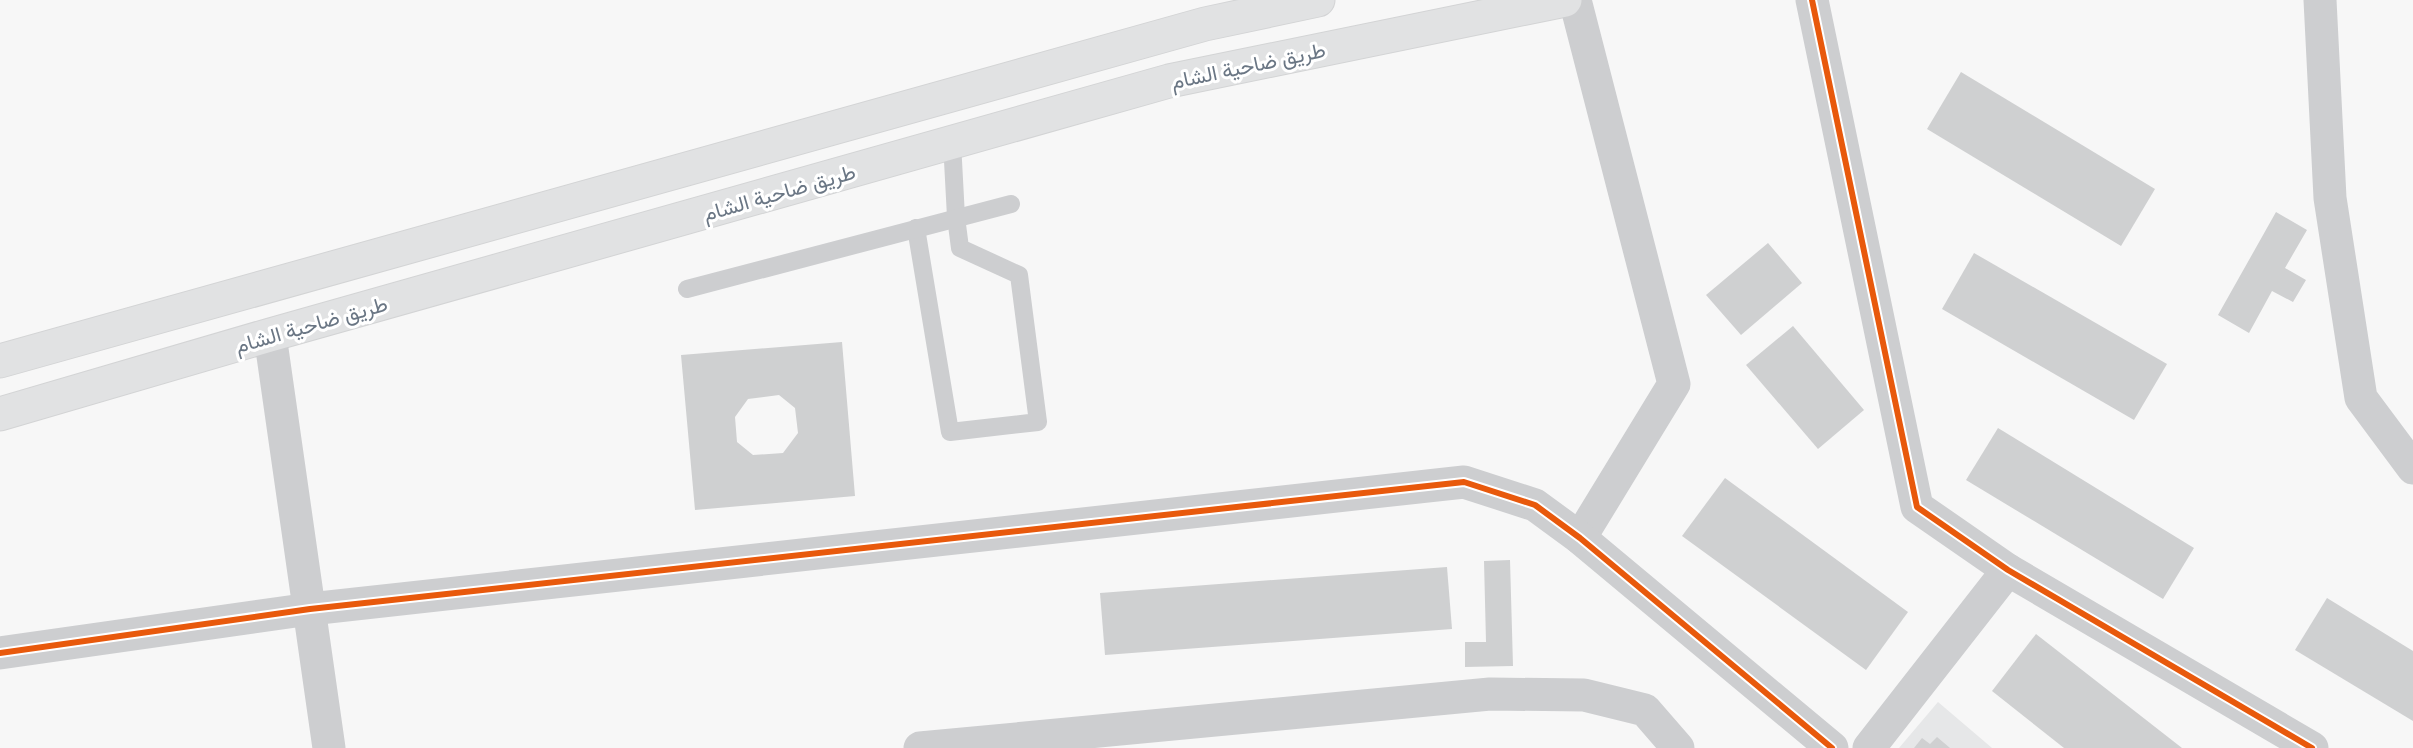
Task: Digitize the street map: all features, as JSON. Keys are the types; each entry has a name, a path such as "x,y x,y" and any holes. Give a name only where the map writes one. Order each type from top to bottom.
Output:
{"main road":[{"path":"0,361 1194,27 1318,0"},
{"name":"طريق ضاحية الشام","path":"0,414 270,335 1169,81 1565,0"}],"street":[{"path":"1575,0 1674,384 1580,538"},
{"path":"1812,0 1917,507 2008,570 2312,748"},
{"path":"2320,0 2330,198 2361,398 2413,468"},
{"path":"270,335 329,748"},
{"path":"0,653 310,609 1464,482 1535,505 1580,538 1832,748"},
{"path":"1869,748 2008,570"},
{"path":"920,748 1490,694 1584,695 1645,710 1678,748"}],"lane":[{"path":"916,228 950,432 1038,422 1018,275 960,248 952,142"},
{"path":"687,290 1011,204"}],"shaded area":[{"path":"1938,702 1992,748 1899,748"}],"building":[{"path":"1961,72 2155,189 2121,246 1927,129"},
{"path":"2276,212 2307,230 2285,268 2306,280 2293,302 2272,291 2249,333 2218,315"},
{"path":"1768,243 1802,283 1741,335 1706,295"},
{"path":"1974,253 2167,364 2134,420 1942,309"},
{"path":"1793,326 1864,410 1818,449 1746,365"},
{"path":"842,342 855,496 695,510 681,355","holes":["779,395 795,408 798,433 783,453 753,455 737,442 735,417 748,399"]},
{"path":"1998,428 2194,548 2163,599 1966,480"},
{"path":"1725,478 1908,612 1866,670 1682,536"},
{"path":"1510,560 1513,666 1465,667 1465,642 1486,642 1484,561"},
{"path":"1447,567 1452,629 1105,655 1100,593"},
{"path":"2327,598 2413,651 2413,721 2295,650"},
{"path":"2036,634 2182,748 2064,748 1992,691"},
{"path":"1937,737 1950,748 1914,748 1922,738 1930,744"}],"cycle path":[{"path":"1812,0 1917,507 2008,570 2312,748"},
{"path":"0,653 310,609 1464,482 1535,505 1580,538 1832,748"}]}
